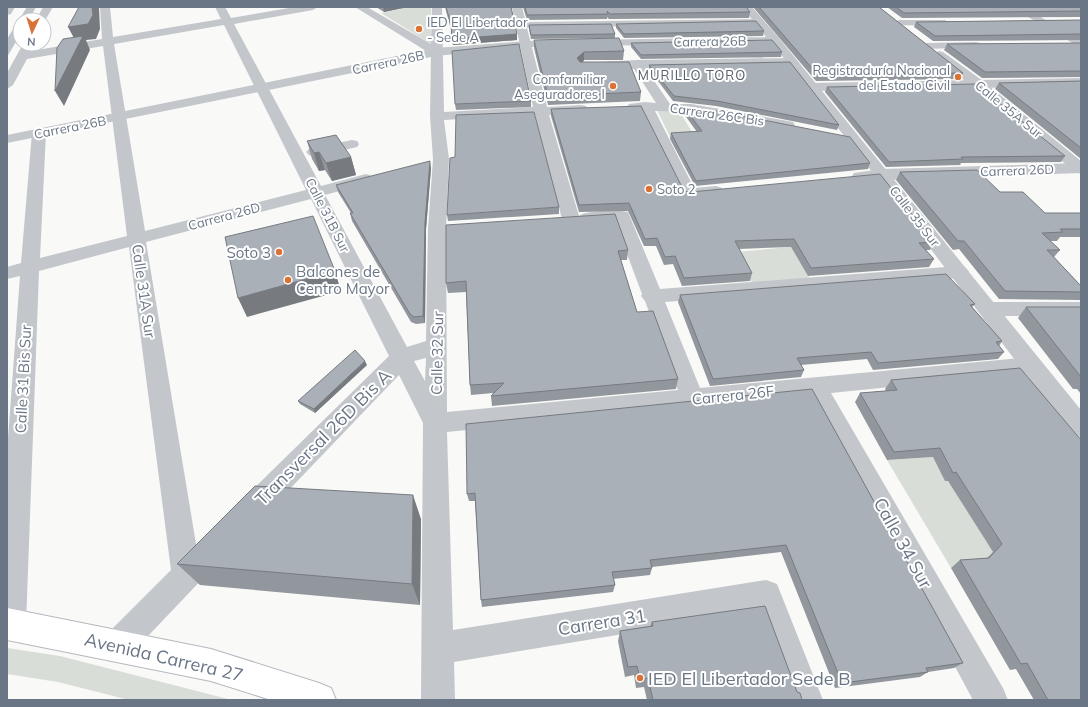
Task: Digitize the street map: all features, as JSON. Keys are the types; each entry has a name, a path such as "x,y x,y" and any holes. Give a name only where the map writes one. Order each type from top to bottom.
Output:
{"main road":[{"name":"Avenida Carrera 27","path":"9,624 211,665 280,686 319,700"}],"street":[{"path":"7,12 10,7"},
{"name":"Calle 31A Sur","path":"104,7 186,575"},
{"path":"23,56 108,42 223,14 313,7"},
{"path":"360,7 436,52"},
{"name":"Calle 32 Sur","path":"437,7 437,116 433,161 445,229 437,346 435,424 438,700"},
{"path":"517,7 542,112 563,220 622,216 693,399"},
{"name":"Calle 35 Sur","path":"747,7 882,174 1081,428"},
{"path":"1016,7 1081,44"},
{"name":"Calle 31B Sur","path":"223,14 402,357 435,424"},
{"name":"Calle 35A Sur","path":"888,15 978,84 1081,169"},
{"path":"521,25 758,21"},
{"path":"1018,22 1065,21"},
{"path":"899,23 954,23"},
{"name":"Carrera 26B","path":"7,139 436,52 526,44 775,40"},
{"path":"1057,44 1081,44"},
{"path":"927,46 988,45"},
{"path":"7,85 25,52"},
{"path":"584,66 792,62"},
{"path":"637,64 665,106"},
{"path":"811,87 1081,82"},
{"path":"645,106 689,193 728,189"},
{"name":"Carrera 26C Bis","path":"621,107 665,106 716,111 799,127"},
{"path":"437,116 542,112 597,108"},
{"name":"Calle 31 Bis Sur","path":"9,624 30,267 40,133"},
{"path":"829,133 852,138"},
{"path":"297,156 352,144"},
{"name":"Carrera 26D","path":"844,178 882,174 1081,169"},
{"name":"Carrera 26D","path":"7,273 382,174"},
{"path":"652,296 959,272"},
{"path":"987,309 1081,309"},
{"name":"Transversal 26D Bis A","path":"236,525 402,357 437,346"},
{"name":"Carrera 26F","path":"435,424 1031,365"},
{"name":"Calle 34 Sur","path":"815,386 991,700"},
{"path":"118,645 214,547"},
{"name":"Carrera 31","path":"438,649 766,595 806,700"}],"shaded area":[{"path":"27,7 36,7 33,12 24,12"},
{"name":"IED El Libertador - Sede A","path":"399,7 431,7 431,44 381,13 401,9"},
{"path":"12,31 12,49 7,57 7,39"},
{"path":"678,109 695,137 671,139 657,110"},
{"path":"791,247 810,279 752,283 735,252"},
{"path":"933,457 1000,563 951,568 887,460"},
{"path":"7,648 60,656 232,700 129,700 58,682 7,674"}],"building":[{"path":"79,7 92,7 93,15 88,24 68,27"},
{"path":"446,7 511,7 517,34 452,39 451,24"},
{"path":"525,7 746,7 750,12 610,14 607,11 608,14 527,15"},
{"path":"759,7 879,7 963,73 818,75"},
{"path":"896,7 1081,7 1081,11 904,13"},
{"path":"1081,20 1081,34 935,36 916,22"},
{"path":"756,21 764,31 624,34 616,24"},
{"path":"611,24 615,34 531,35 529,25"},
{"path":"83,36 55,91 57,48 63,39"},
{"path":"619,38 624,51 584,52 577,58 580,62 629,62 641,92 548,96 534,40"},
{"path":"772,40 782,52 641,55 631,43"},
{"path":"1081,43 1081,71 985,72 947,44"},
{"path":"519,44 531,101 455,104 452,51"},
{"path":"790,62 839,125 717,101 674,96 649,65"},
{"path":"1081,81 1081,148 999,83"},
{"path":"976,84 1065,156 961,157 963,159 889,162 827,87"},
{"path":"641,106 684,191 691,192 880,174 934,242 919,243 934,259 811,268 794,239 735,241 752,273 684,278 675,256 665,257 657,238 645,239 629,203 579,205 551,109"},
{"path":"685,109 717,111 850,137 870,163 696,181 671,133 702,131"},
{"path":"534,112 559,207 447,215 450,158 455,157 456,115"},
{"path":"336,135 351,157 326,163 319,152 314,153 307,141"},
{"path":"430,161 425,222 423,316 414,317 410,314 350,213 353,213 336,185"},
{"path":"977,170 1000,192 1023,192 1045,213 1081,213 1081,229 1060,229 1063,232 1042,233 1060,250 1047,250 1081,286 1081,292 1005,291 964,241 958,241 900,172"},
{"path":"615,214 628,250 618,251 637,312 653,311 678,379 491,396 504,383 470,385 466,281 446,283 446,225"},
{"path":"313,216 335,271 238,298 225,237"},
{"path":"946,274 975,304 970,305 1002,341 996,342 1004,352 878,363 871,352 797,358 804,370 713,379 680,295"},
{"path":"1026,307 1081,307 1081,377"},
{"path":"355,350 365,361 314,409 298,401"},
{"path":"1020,368 1081,440 1081,700 1048,700 1027,663 1021,664 960,560 989,558 1002,544 956,472 953,473 940,448 894,452 860,393 897,390 891,380"},
{"path":"812,389 963,663 926,668 928,672 842,683 786,545 650,560 652,568 612,572 615,585 481,600 475,493 467,494 466,424"},
{"path":"255,486 413,495 412,584 177,564"},
{"path":"765,606 797,692 800,693 802,700 653,700 648,678 640,679 637,666 628,667 620,631 653,626 652,622"}],"place":[{"name":"IED El Libertador - Sede A","path":"419,29"},
{"name":"Registraduría Nacional del Estado Civil","path":"958,77"},
{"name":"Comfamiliar Aseguradores I","path":"613,86"},
{"name":"Soto 2","path":"649,189"},
{"name":"Soto 3","path":"279,252"},
{"name":"Balcones de Centro Mayor","path":"288,280"},
{"name":"IED El Libertador Sede B","path":"640,678"}],"district":[{"name":"MURILLO TORO","path":"692,75"}]}
